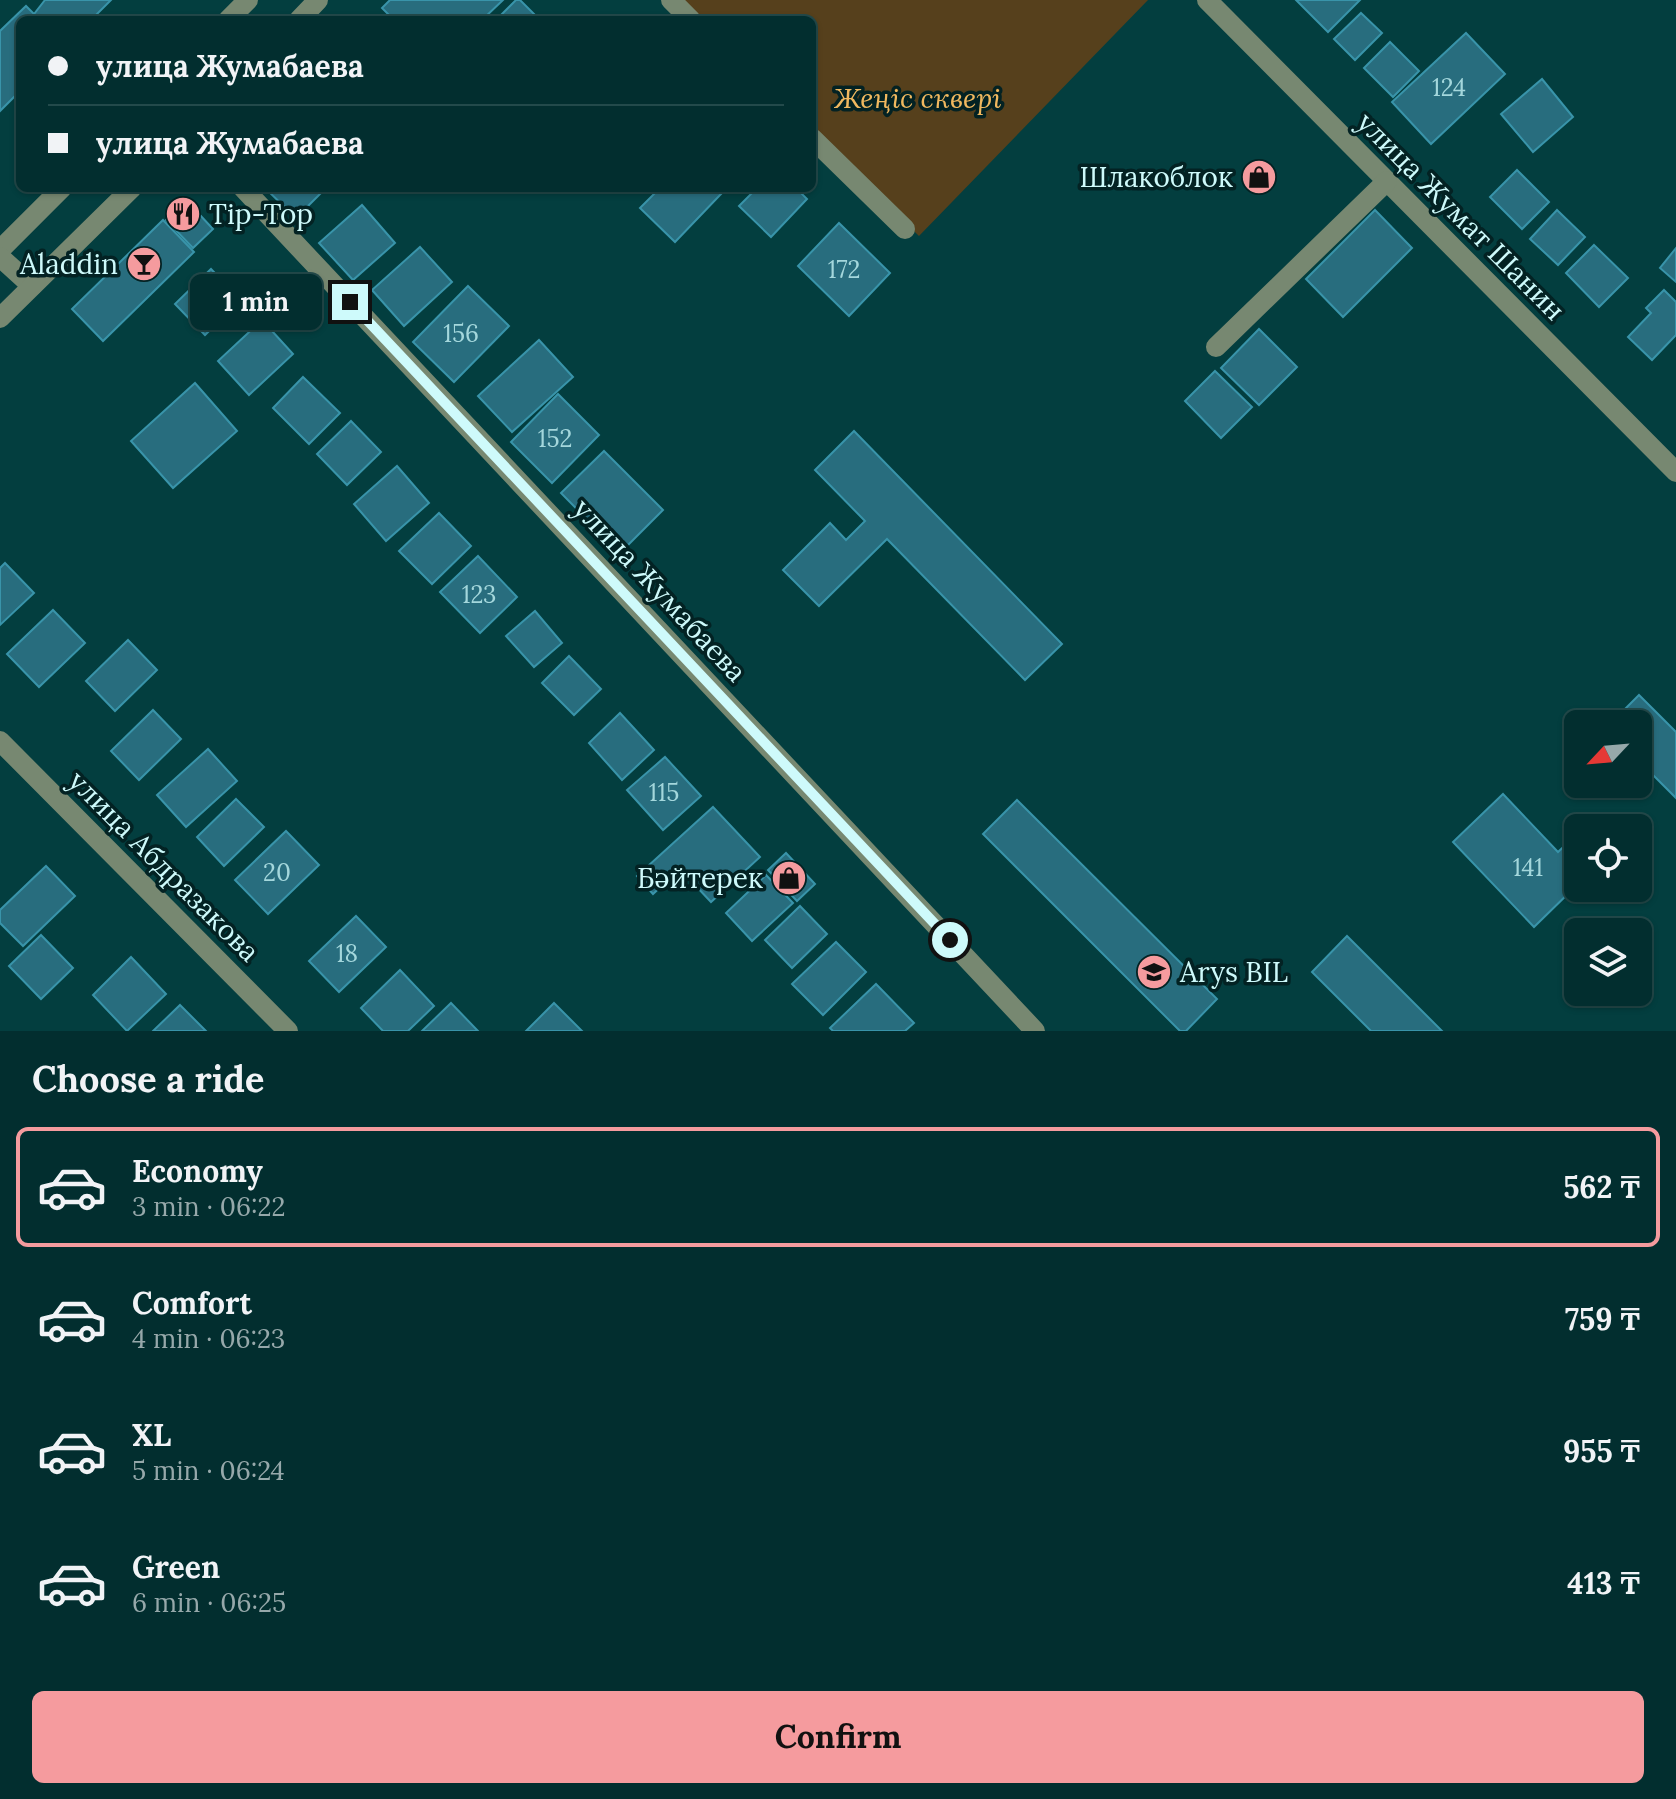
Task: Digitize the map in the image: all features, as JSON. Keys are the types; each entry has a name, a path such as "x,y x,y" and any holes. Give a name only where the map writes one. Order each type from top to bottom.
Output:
{"street":[{"path":"232,16 248,0"},
{"path":"303,16 318,0"},
{"path":"671,0 687,16"},
{"name":"улица Жумат Шанин","path":"1207,0 1676,472"},
{"path":"816,142 905,229"},
{"path":"1216,347 1387,181"},
{"path":"0,250 58,192"},
{"path":"0,318 128,192"},
{"name":"улица Жумабаева","path":"247,192 1035,1031"},
{"path":"0,257 32,286"},
{"name":"улица Абдразакова","path":"0,741 288,1031"}],"green space":[{"name":"Жеңіс сквері","path":"676,0 1148,0 919,236 816,136 816,16 693,16"}],"building":[{"path":"45,0 111,0 95,16 16,16 16,95 0,111 0,31 26,6 34,14"},
{"path":"390,0 503,0 486,16 390,16 382,8"},
{"path":"516,0 520,0 536,16 500,16"},
{"path":"1296,0 1360,0 1328,32"},
{"path":"1361,13 1382,33 1355,60 1334,39"},
{"path":"1466,33 1505,74 1431,144 1392,102"},
{"path":"1390,42 1419,71 1393,97 1364,68"},
{"path":"1542,79 1573,117 1533,152 1501,114"},
{"path":"1517,170 1549,202 1522,229 1490,197"},
{"path":"269,192 322,192 296,218"},
{"path":"656,192 722,193 675,242 640,208"},
{"path":"753,192 800,192 807,199 771,237 739,206"},
{"path":"186,200 213,229 193,248 166,220"},
{"path":"362,205 395,243 353,280 319,243"},
{"path":"1375,210 1412,248 1343,317 1306,279"},
{"path":"1557,210 1585,237 1558,265 1530,239"},
{"path":"163,220 194,252 103,341 72,309"},
{"path":"839,223 890,273 849,316 798,266"},
{"path":"1594,245 1628,278 1599,307 1566,273"},
{"path":"420,247 452,282 404,326 372,290"},
{"path":"1676,248 1676,282 1660,268"},
{"path":"211,269 241,300 205,335 175,304"},
{"path":"468,286 509,326 454,382 413,342"},
{"path":"1664,290 1676,302 1676,335 1652,360 1628,337 1651,313 1646,308"},
{"path":"262,320 293,354 249,395 218,361"},
{"path":"1259,329 1297,367 1259,405 1221,368"},
{"path":"539,340 573,377 512,432 478,396"},
{"path":"1215,371 1252,407 1221,438 1185,401"},
{"path":"303,377 340,413 309,444 273,408"},
{"path":"195,383 237,431 173,488 131,441"},
{"path":"558,394 599,435 552,483 511,442"},
{"path":"351,421 381,452 347,485 317,454"},
{"path":"854,431 1062,644 1025,680 887,539 819,606 783,570 830,523 846,540 865,521 815,470"},
{"path":"604,451 663,510 620,553 561,493"},
{"path":"397,466 429,503 386,541 354,504"},
{"path":"439,513 471,546 432,584 399,551"},
{"path":"478,556 517,597 480,633 440,592"},
{"path":"5,563 34,593 0,625 0,568"},
{"path":"53,610 85,643 39,687 7,654"},
{"path":"535,611 562,643 534,667 506,636"},
{"path":"128,640 157,670 115,711 86,681"},
{"path":"569,656 601,689 574,715 542,683"},
{"path":"1639,695 1676,732 1676,798 1652,774 1652,710 1624,710"},
{"path":"153,710 181,739 139,780 111,751"},
{"path":"620,713 654,750 622,780 589,743"},
{"path":"208,749 237,781 186,827 157,795"},
{"path":"665,757 701,796 663,830 627,790"},
{"path":"1503,794 1558,852 1564,846 1564,898 1534,927 1453,842"},
{"path":"236,799 264,827 224,866 197,837"},
{"path":"1017,800 1217,999 1186,1031 1180,1031 983,834"},
{"path":"713,807 760,857 711,902 680,869 653,894 637,876"},
{"path":"286,831 319,865 268,914 235,880"},
{"path":"786,853 815,884 797,901 768,870"},
{"path":"46,866 75,896 23,946 0,923 0,910"},
{"path":"766,875 793,903 752,941 726,913"},
{"path":"800,906 827,934 792,968 765,940"},
{"path":"356,916 386,947 339,992 309,961"},
{"path":"41,935 73,968 41,999 9,966"},
{"path":"1347,936 1442,1031 1371,1031 1312,972"},
{"path":"836,942 866,972 823,1015 792,984"},
{"path":"131,957 166,994 127,1031 93,995"},
{"path":"400,970 434,1006 408,1031 383,1031 361,1008"},
{"path":"876,984 914,1023 905,1031 833,1031 830,1028"},
{"path":"451,1003 478,1031 422,1031"},
{"path":"554,1003 582,1031 526,1031"},
{"path":"180,1005 206,1031 153,1031"}],"place":[{"name":"Шлакоблок","path":"1259,177"},
{"name":"Tip-Top","path":"183,214"},
{"name":"Aladdin","path":"144,264"},
{"name":"Бәйтерек","path":"789,878"},
{"name":"Arys BIL","path":"1154,972"}],"route":[{"path":"350,302 950,940"}]}
